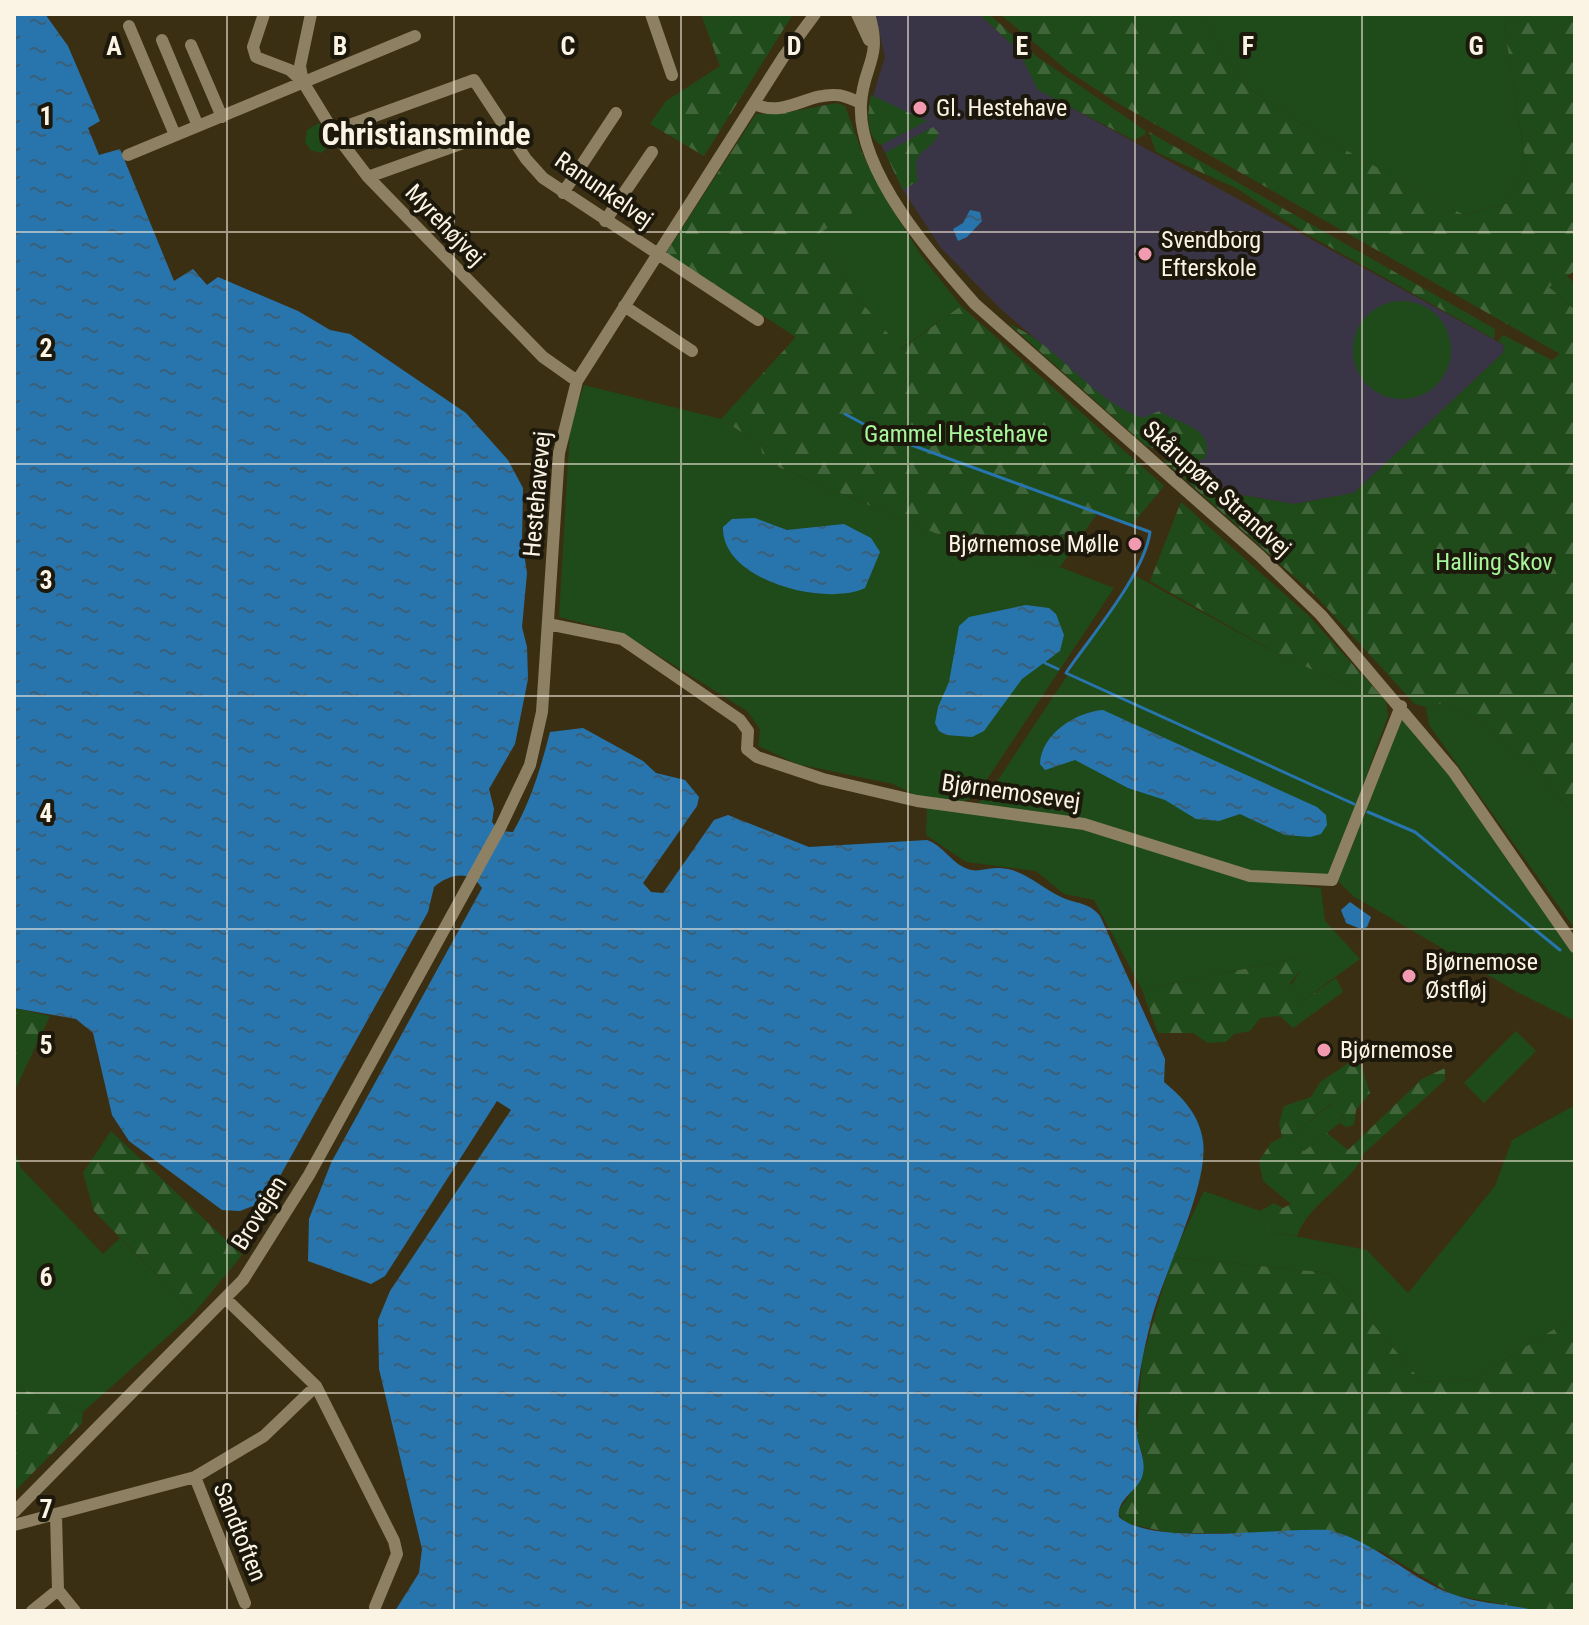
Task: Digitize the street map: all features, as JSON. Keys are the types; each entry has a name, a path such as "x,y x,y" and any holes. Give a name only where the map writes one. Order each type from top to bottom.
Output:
{"street":[{"name":"Myrehøjvej","path":"264,14 253,47 256,57 290,70 303,82 333,131 368,177 543,357 577,381"},
{"path":"303,82 300,66 311,14"},
{"path":"651,14 672,75"},
{"name":"Hestehavevej","path":"469,885 530,765 537,739 559,453 577,381 755,104 805,14"},
{"name":"Hestehavevej","path":"784,56 815,14"},
{"path":"857,14 865,28 873,64"},
{"name":"Skårupøre Strandvej","path":"869,14 876,43 861,103 862,127 870,153 914,229 975,304 1260,556 1321,615 1453,771 1575,947"},
{"path":"129,26 175,135"},
{"path":"128,155 415,36"},
{"path":"162,40 198,126"},
{"path":"191,45 222,117"},
{"name":"Ranunkelvej","path":"333,131 474,80 526,159 563,193 758,320"},
{"path":"755,104 766,109 779,109 832,95 861,103"},
{"path":"563,193 616,113"},
{"path":"368,177 505,128"},
{"path":"605,221 652,152"},
{"path":"624,306 692,351"},
{"name":"Bjørnemosevej","path":"548,624 622,639 740,720 748,731 747,749 757,757 823,779 917,801 1084,824 1250,876 1332,880 1401,706"},
{"name":"Brovejen","path":"14,1512 243,1280 309,1175 469,885"},
{"path":"226,1299 316,1386 394,1541 397,1554 375,1607"},
{"path":"14,1525 195,1477 264,1436 316,1386"},
{"name":"Sandtoften","path":"195,1477 245,1603"},
{"path":"56,1516 58,1590 75,1611"},
{"path":"32,1611 58,1590"}],"shaded area":[{"name":"Svendborg Efterskole","path":"875,14 979,14 1019,51 1039,90 1504,345 1503,353 1354,493 1294,504 1229,493 1151,439 1001,309 941,248 903,190 870,121 872,99 885,57"}],"green space":[{"path":"701,14 793,14 704,156 650,124 666,101 720,66"},
{"path":"979,14 989,14 1036,56 1146,131 1145,135 1133,140 1038,90 1019,51"},
{"name":"Halling Skov","path":"1000,14 1200,14 1243,84 1322,137 1464,215 1508,203 1526,165 1504,25 1522,14 1575,14 1575,271 1549,287 1575,310 1575,816 1532,765 1477,719 1444,703 1426,707 1415,704 1316,596 1162,459 1195,470 1229,493 1294,504 1354,493 1503,353 1504,345 1498,341 1503,335 1552,360 1560,354 1116,102 1068,71"},
{"path":"1200,14 1522,14 1504,25 1526,165 1508,203 1463,215 1322,137 1243,84"},
{"path":"871,95 927,121 881,145 870,129 868,115"},
{"name":"Gammel Hestehave","path":"837,103 845,106 863,155 883,194 818,234 858,298 901,349 961,306 1164,486 1131,526 1098,512 1060,567 935,533 764,461 760,444 721,419 796,337 666,253 756,114 779,114"},
{"path":"319,123 332,145 321,153 310,150 305,142 307,130"},
{"path":"933,127 939,133 918,157 918,181 903,190 885,153"},
{"path":"1149,132 1495,329 1494,339 1305,233 1236,188 1156,152"},
{"path":"883,194 921,255 961,306 900,349 858,298 817,233"},
{"path":"1567,276 1575,284 1575,310 1549,287"},
{"path":"1402,301 1421,304 1437,315 1448,331 1451,350 1448,369 1437,385 1421,396 1402,399 1383,396 1367,385 1356,369 1353,350 1356,331 1367,315 1383,304"},
{"path":"1009,324 1044,345 1124,410 1143,418 1159,411 1193,428 1205,440 1205,458 1199,461 1146,446"},
{"path":"584,385 721,419 760,444 766,462 935,533 1060,567 1114,588 978,793 962,803 917,796 893,784 797,764 758,746 760,729 747,711 623,633 559,617 570,427"},
{"path":"1181,502 1309,616 1386,701 1285,658 1150,581"},
{"path":"1134,575 1285,658 1386,701 1388,716 1330,877 1251,872 1086,821 977,804 988,795"},
{"path":"1444,703 1477,719 1532,765 1575,816 1575,929 1429,725 1426,707"},
{"path":"1404,714 1439,758 1575,956 1575,1021 1519,993 1353,896 1338,881"},
{"path":"927,806 1083,828 1249,879 1321,888 1325,921 1360,959 1301,1002 1291,985 1302,969 1302,957 1142,990 1094,900 1064,894 1036,871 966,862 926,835"},
{"path":"1302,957 1302,969 1290,983 1301,1002 1336,978 1343,992 1293,1028 1280,1016 1260,1018 1250,1031 1234,1034 1226,1042 1208,1043 1193,1033 1158,1033 1142,990"},
{"path":"14,1008 50,1016 14,1092"},
{"path":"1516,1031 1536,1051 1484,1103 1464,1083"},
{"path":"1358,1057 1370,1093 1356,1110 1354,1125 1346,1127 1340,1123 1345,1118 1332,1103 1292,1135 1304,1151 1327,1133 1348,1150 1422,1079 1445,1068 1445,1080 1362,1155 1351,1173 1311,1213 1297,1236 1269,1231 1260,1211 1274,1203 1283,1208 1291,1204 1263,1181 1259,1161 1271,1143 1282,1137 1279,1123 1284,1106 1311,1097 1320,1082"},
{"path":"1333,1103 1345,1119 1304,1151 1292,1135"},
{"path":"1575,1105 1575,1316 1474,1379 1422,1382 1330,1273 1172,1257 1204,1191 1260,1211 1269,1231 1367,1250 1408,1293 1495,1186 1512,1140"},
{"path":"111,1131 242,1255 194,1313 94,1211 83,1173"},
{"path":"14,1149 21,1168 103,1254 120,1238 194,1313 83,1412 14,1386"},
{"path":"1172,1257 1330,1273 1422,1382 1474,1379 1575,1316 1575,1609 1539,1611 1453,1595 1381,1551 1254,1533 1171,1533 1125,1523 1118,1512 1142,1476 1143,1455 1137,1436 1142,1360"},
{"path":"14,1386 83,1412 82,1423 14,1492"}],"water":[{"path":"14,14 45,14 68,46 100,121 88,128 99,155 120,149 174,281 193,269 207,285 218,277 298,311 330,330 350,334 466,413 508,460 523,488 522,540 527,573 522,627 527,647 528,679 515,744 489,789 494,809 492,822 499,831 513,832 535,784 550,732 583,728 643,761 656,773 685,780 699,797 697,806 643,883 651,892 663,893 714,820 728,815 809,847 927,840 962,867 972,870 1008,869 1061,897 1091,908 1100,916 1165,1059 1164,1082 1189,1107 1203,1141 1199,1182 1157,1301 1142,1363 1136,1421 1143,1461 1142,1477 1121,1506 1119,1517 1136,1526 1188,1534 1329,1530 1363,1543 1452,1594 1539,1611 395,1611 419,1573 422,1549 379,1369 378,1320 390,1291 511,1110 497,1101 385,1276 371,1284 308,1261 309,1219 331,1163 482,888 472,878 465,876 446,879 434,887 428,912 266,1201 240,1211 222,1210 129,1141 112,1115 93,1033 76,1019 14,1008"},
{"path":"970,210 980,212 982,221 967,237 958,241 953,229 963,223"},
{"path":"755,518 787,530 844,524 871,538 880,552 865,588 826,594 779,585 757,575 739,562 727,546 723,527 732,519"},
{"path":"1026,605 1049,608 1056,614 1064,635 1060,651 1022,679 984,731 972,737 946,735 939,731 935,723 938,707 949,682 959,626 969,617"},
{"path":"1103,710 1317,807 1326,815 1327,825 1321,834 1310,837 1285,835 1240,814 1219,821 1196,819 1165,800 1128,788 1075,760 1045,770 1040,764 1042,753 1053,734 1071,720"},
{"path":"1350,902 1371,917 1367,927 1361,929 1346,923 1341,910"}],"waterway":[{"path":"845,414 884,435 1150,532 1146,549 1127,586 1066,673 1354,804"},
{"path":"1045,663 1058,669"},
{"path":"1368,812 1415,832 1560,950"}],"place":[{"name":"Gl. Hestehave","path":"920,108"},
{"name":"Svendborg Efterskole","path":"1145,254"},
{"name":"Bjørnemose Mølle","path":"1135,544"},
{"name":"Bjørnemose Østfløj","path":"1409,976"},
{"name":"Bjørnemose","path":"1324,1050"}],"district":[{"name":"Christiansminde","path":"426,134"}]}
